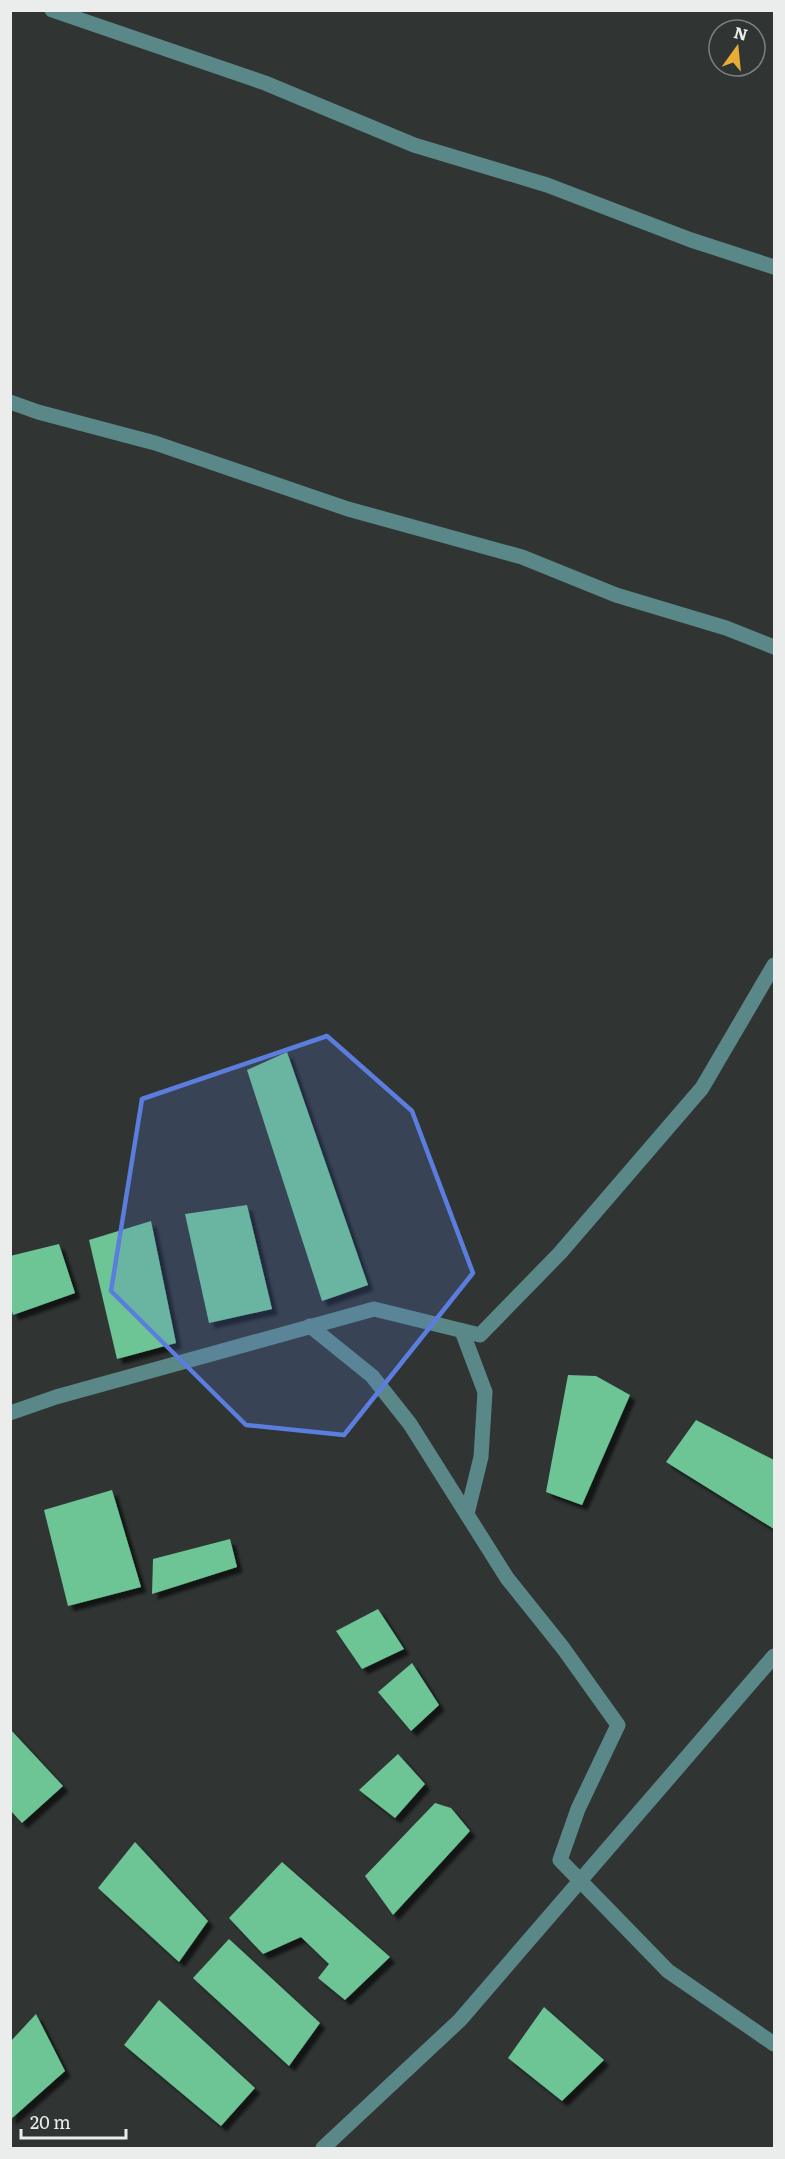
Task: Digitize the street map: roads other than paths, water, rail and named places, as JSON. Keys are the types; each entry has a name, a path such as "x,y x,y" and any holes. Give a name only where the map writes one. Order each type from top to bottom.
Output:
{"street":[{"path":"52,10 265,83 414,145 548,185 691,240 774,267"},
{"path":"10,402 38,412 155,443 348,509 522,557 616,595 726,628 774,647"},
{"path":"10,1413 56,1397 374,1310 480,1335 560,1253 702,1088 774,965"},
{"path":"310,1326 372,1376 410,1424 507,1578 618,1725 578,1809 560,1860 668,1971 774,2044"},
{"path":"462,1330 485,1392 481,1457 466,1514"},
{"path":"323,2148 460,2020 774,1656"}]}
